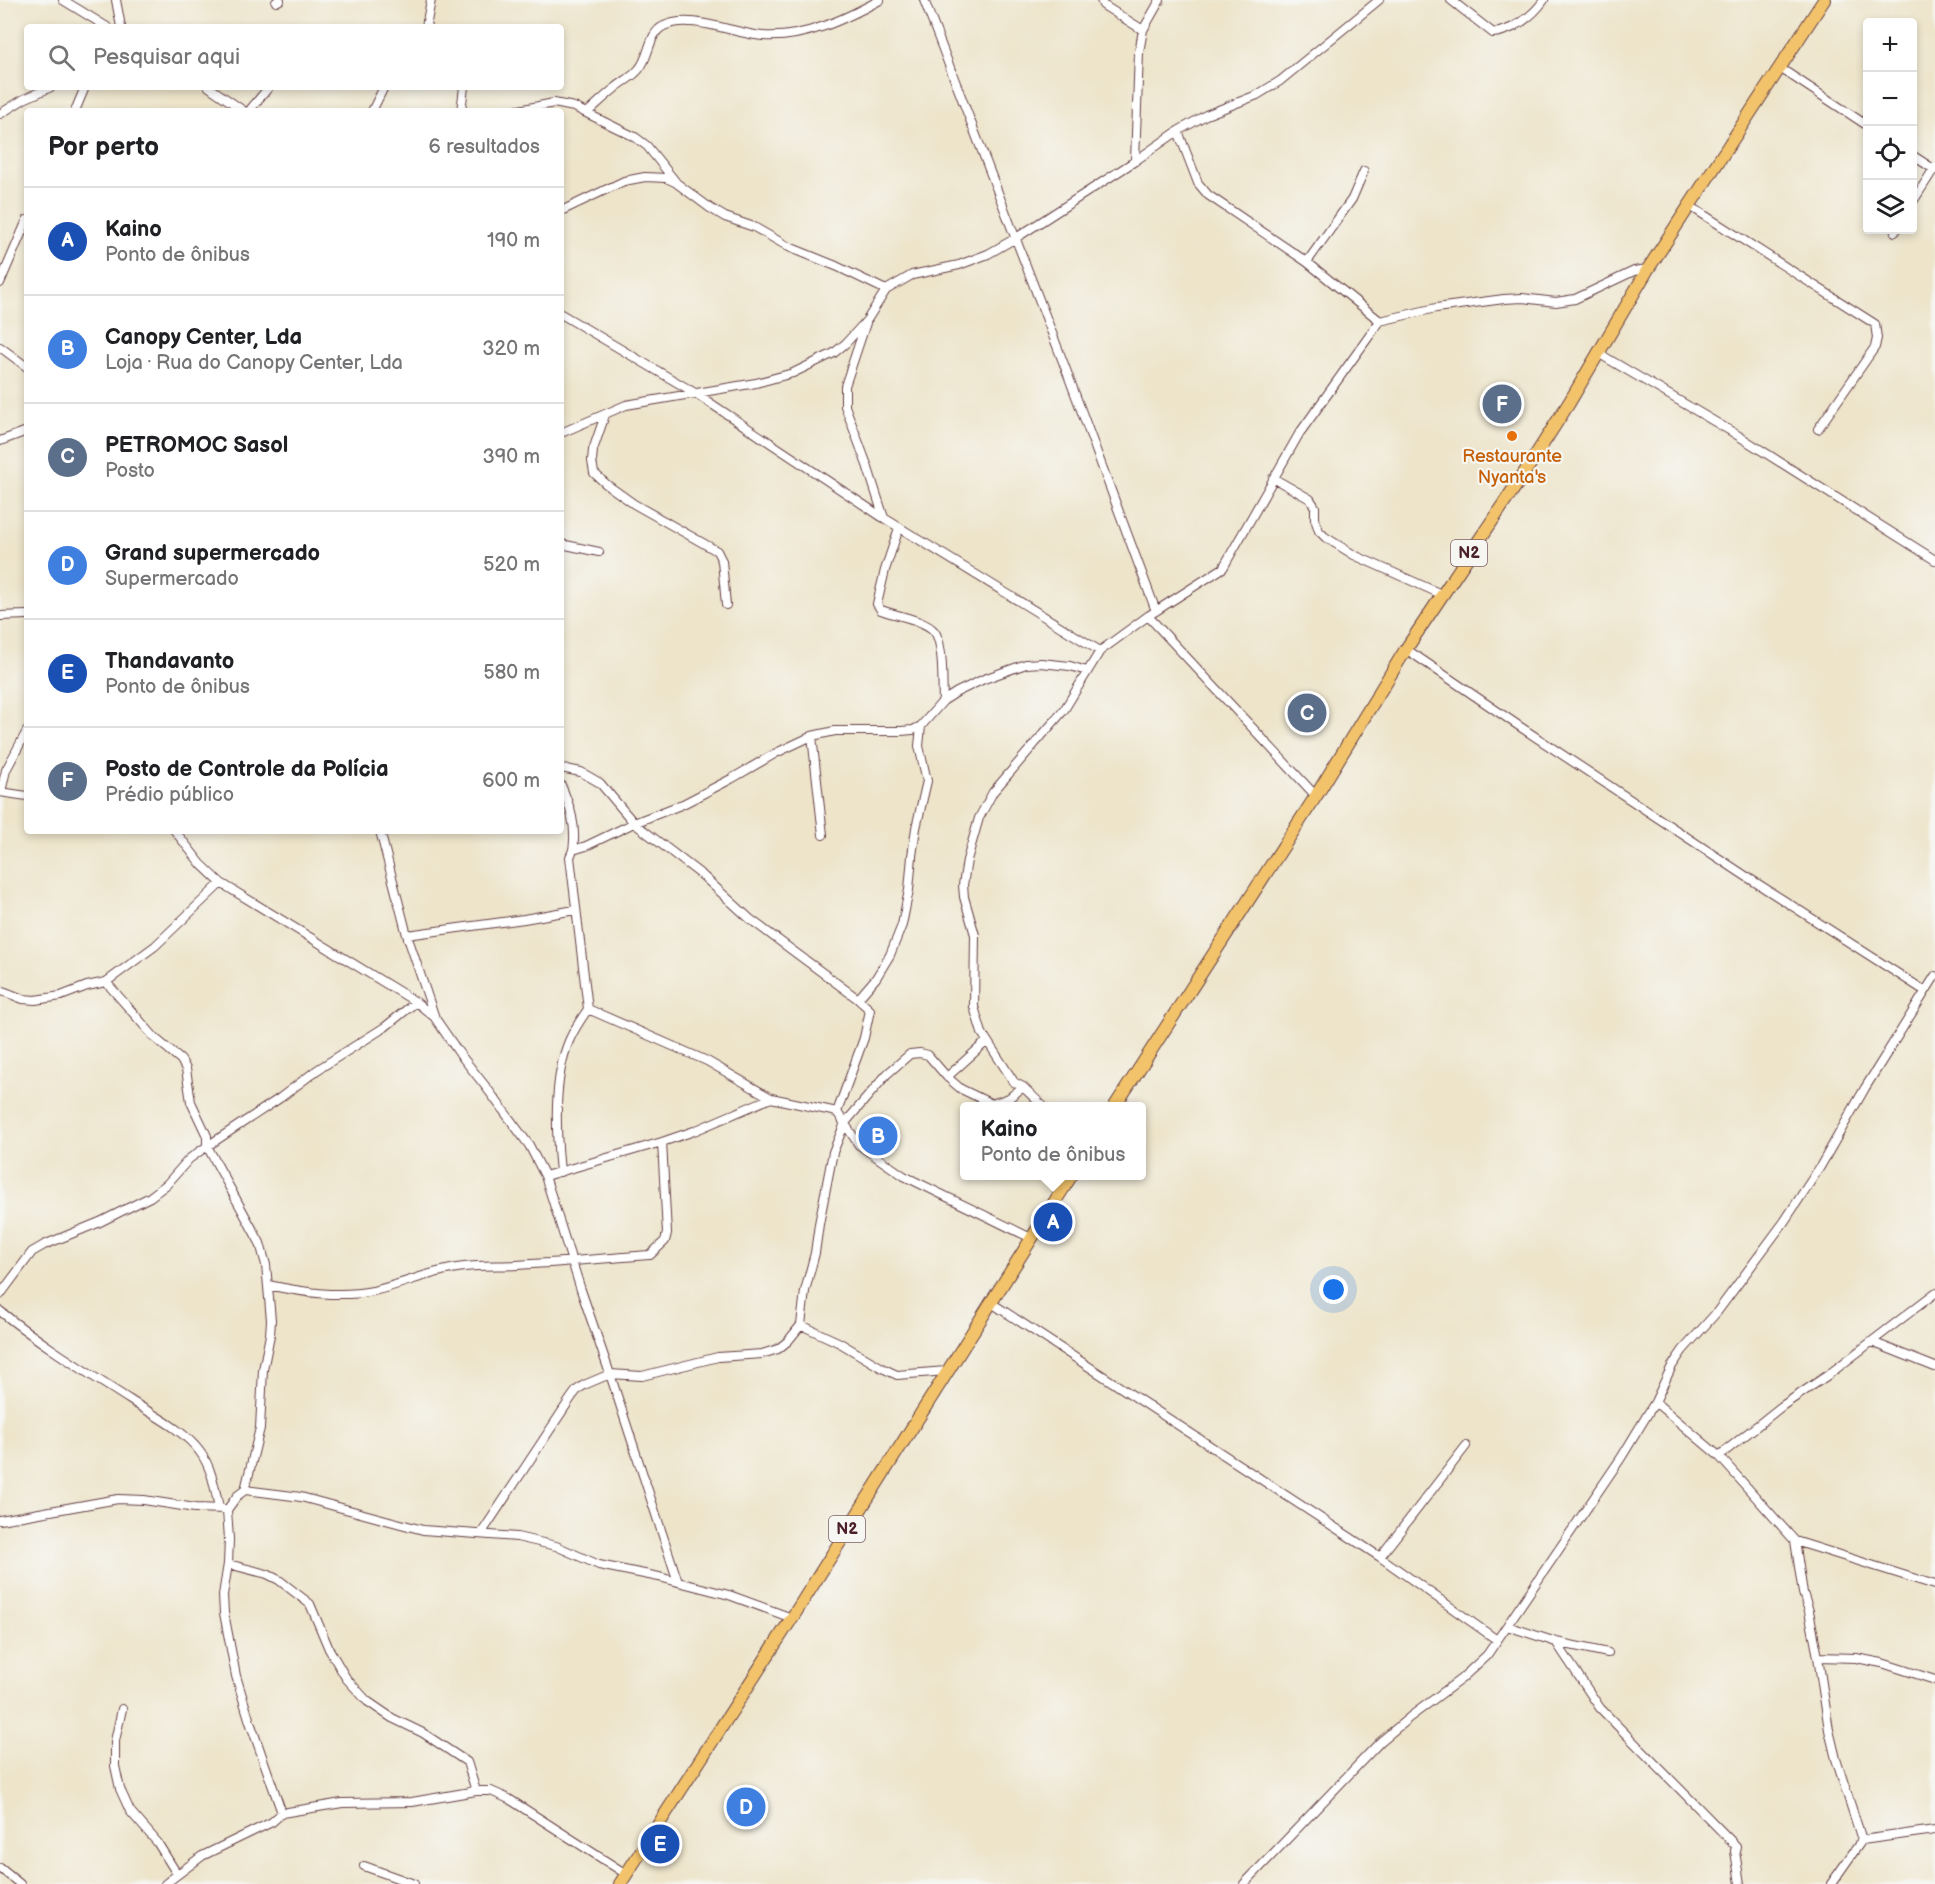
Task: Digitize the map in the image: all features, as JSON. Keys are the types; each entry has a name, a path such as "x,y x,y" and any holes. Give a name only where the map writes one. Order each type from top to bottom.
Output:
{"main road":[{"name":"N2","path":"1118,1102 1316,796 1441,594 1523,475 1569,403 1648,269 1824,0"},
{"name":"N2","path":"623,1879 792,1618 1068,1180"}],"street":[{"path":"63,0 102,24"},
{"path":"116,0 120,24"},
{"path":"427,24 431,0"},
{"path":"586,113 639,70 646,58 651,40 664,26 681,22 764,36 789,35 849,17 880,0"},
{"path":"924,0 1016,238 1152,614 1316,796"},
{"path":"1101,0 1103,5 1143,30"},
{"path":"1135,161 1139,52 1143,30 1160,0"},
{"path":"564,432 626,405 756,382 793,373 834,353 867,320 886,290 912,275 959,265 988,254 1016,238 1178,131 1206,115 1257,95 1280,81 1379,0"},
{"path":"1451,0 1493,33 1500,32 1528,18 1538,10 1544,0"},
{"path":"1780,68 1863,123"},
{"path":"0,114 44,90"},
{"path":"76,108 84,90"},
{"path":"213,90 240,108"},
{"path":"252,108 266,90"},
{"path":"374,108 382,90"},
{"path":"461,108 464,90"},
{"path":"529,108 554,103 574,107 586,113 641,142 675,182"},
{"path":"1178,131 1198,183 1208,195 1307,262 1380,321"},
{"path":"1917,158 1934,169 1917,195"},
{"path":"1307,262 1352,199 1364,171"},
{"path":"564,210 624,181 645,177 666,178 725,217 754,227 789,247 886,290"},
{"path":"1690,206 1875,324 1877,338 1875,347 1818,429"},
{"path":"0,283 24,227"},
{"path":"1038,1102 1023,1087 1014,1082 987,1041 974,1007 975,935 964,891 967,860 979,818 993,792 1064,710 1100,651 1223,568 1299,434 1380,321 1436,308 1504,299 1522,298 1556,302 1575,299 1634,271 1648,269"},
{"path":"564,316 695,393 899,528 1100,651"},
{"path":"867,320 844,395 845,406 884,518"},
{"path":"0,347 24,361"},
{"path":"1598,353 1734,433 1935,560"},
{"path":"605,415 593,450 594,472 606,484 634,504 717,552 722,561 726,605"},
{"path":"0,441 24,432"},
{"path":"1273,478 1310,499 1315,507 1315,519 1319,531 1324,537 1354,555 1441,594"},
{"path":"899,528 877,604 881,610 925,624 933,630 939,640 943,700"},
{"path":"564,545 599,552"},
{"path":"0,616 24,615"},
{"path":"1406,649 1744,875 1925,991"},
{"path":"573,850 683,804 812,736 835,731 901,732 913,730 921,726 943,700 984,679 1026,664 1070,666 1087,671"},
{"path":"858,999 881,970 902,926 915,837 927,781 919,746 921,726"},
{"path":"812,736 823,835"},
{"path":"24,737 6,770 0,792 24,796"},
{"path":"564,769 581,772 600,783 634,823 703,876 750,919 870,1010 864,1038 837,1112"},
{"path":"560,1172 557,1142 562,1061 574,1029 588,1009 570,857 573,850 574,828 570,806 564,791"},
{"path":"177,834 201,864 221,883 416,1002 435,1018 529,1145 546,1176 678,1582"},
{"path":"381,834 407,935 435,1018"},
{"path":"0,990 23,999 35,1000 61,996 87,986 106,982 155,946 221,883"},
{"path":"407,935 575,910"},
{"path":"1244,1884 1380,1742 1461,1679 1487,1655 1621,1458 1655,1402 1672,1366 1717,1312 1784,1222 1820,1167 1865,1088 1935,976"},
{"path":"0,1520 118,1499 223,1509 245,1490 260,1428 263,1370 271,1320 264,1254 207,1146 207,1136 191,1102 186,1070 181,1060 155,1038 106,982"},
{"path":"0,1295 32,1252 150,1197 167,1184 189,1159 280,1098 317,1070 385,1027 416,1002"},
{"path":"588,1009 706,1061 771,1098 837,1112 859,1145 904,1176 1031,1238"},
{"path":"947,1077 987,1041"},
{"path":"481,1534 577,1390 584,1385 610,1374 642,1376 718,1357 772,1352 788,1341 801,1325 805,1291 815,1253 833,1152 844,1123 887,1074 910,1054 928,1055 961,1089 988,1102"},
{"path":"998,1102 1009,1098 1023,1087"},
{"path":"546,1176 694,1131 771,1098"},
{"path":"268,1285 330,1294 356,1294 451,1269 650,1255 665,1241 668,1233 662,1142"},
{"path":"1719,1456 1782,1406 1872,1342 1935,1293"},
{"path":"990,1302 1380,1557 1497,1640"},
{"path":"0,1311 34,1339 190,1441 208,1466 223,1509 228,1564 223,1595 224,1613 236,1676 282,1813"},
{"path":"801,1325 840,1343 897,1375 946,1371"},
{"path":"1872,1342 1935,1367"},
{"path":"1655,1402 1719,1456 1795,1541 1935,1585"},
{"path":"1380,1557 1466,1446"},
{"path":"245,1490 301,1497 423,1530 517,1537 556,1546 599,1565 729,1595 792,1618"},
{"path":"1795,1541 1834,1749 1862,1840"},
{"path":"228,1564 267,1574 279,1580 310,1604 328,1649 346,1678 367,1701 392,1718 423,1733 467,1762 476,1791"},
{"path":"1507,1626 1556,1642 1608,1653"},
{"path":"1556,1642 1600,1708 1736,1845 1740,1884"},
{"path":"1818,1657 1856,1658 1881,1663 1935,1680"},
{"path":"122,1709 115,1741 115,1766 120,1789 130,1811 157,1842 177,1874"},
{"path":"165,1884 202,1856 272,1822 282,1813 342,1803 412,1802 476,1791 491,1791 509,1799 623,1879"},
{"path":"1830,1884 1862,1840 1935,1830"},
{"path":"364,1866 414,1884"},
{"path":"0,1868 20,1884"}],"place":[{"name":"Posto de Controle da Polícia","path":"1502,404"},
{"name":"Restaurante Nyanta's","path":"1512,436"},
{"name":"PETROMOC Sasol","path":"1307,713"},
{"name":"Canopy Center, Lda","path":"878,1136"},
{"name":"Kaino","path":"1053,1222"},
{"name":"Grand supermercado","path":"746,1807"},
{"name":"Thandavanto","path":"660,1844"}]}
